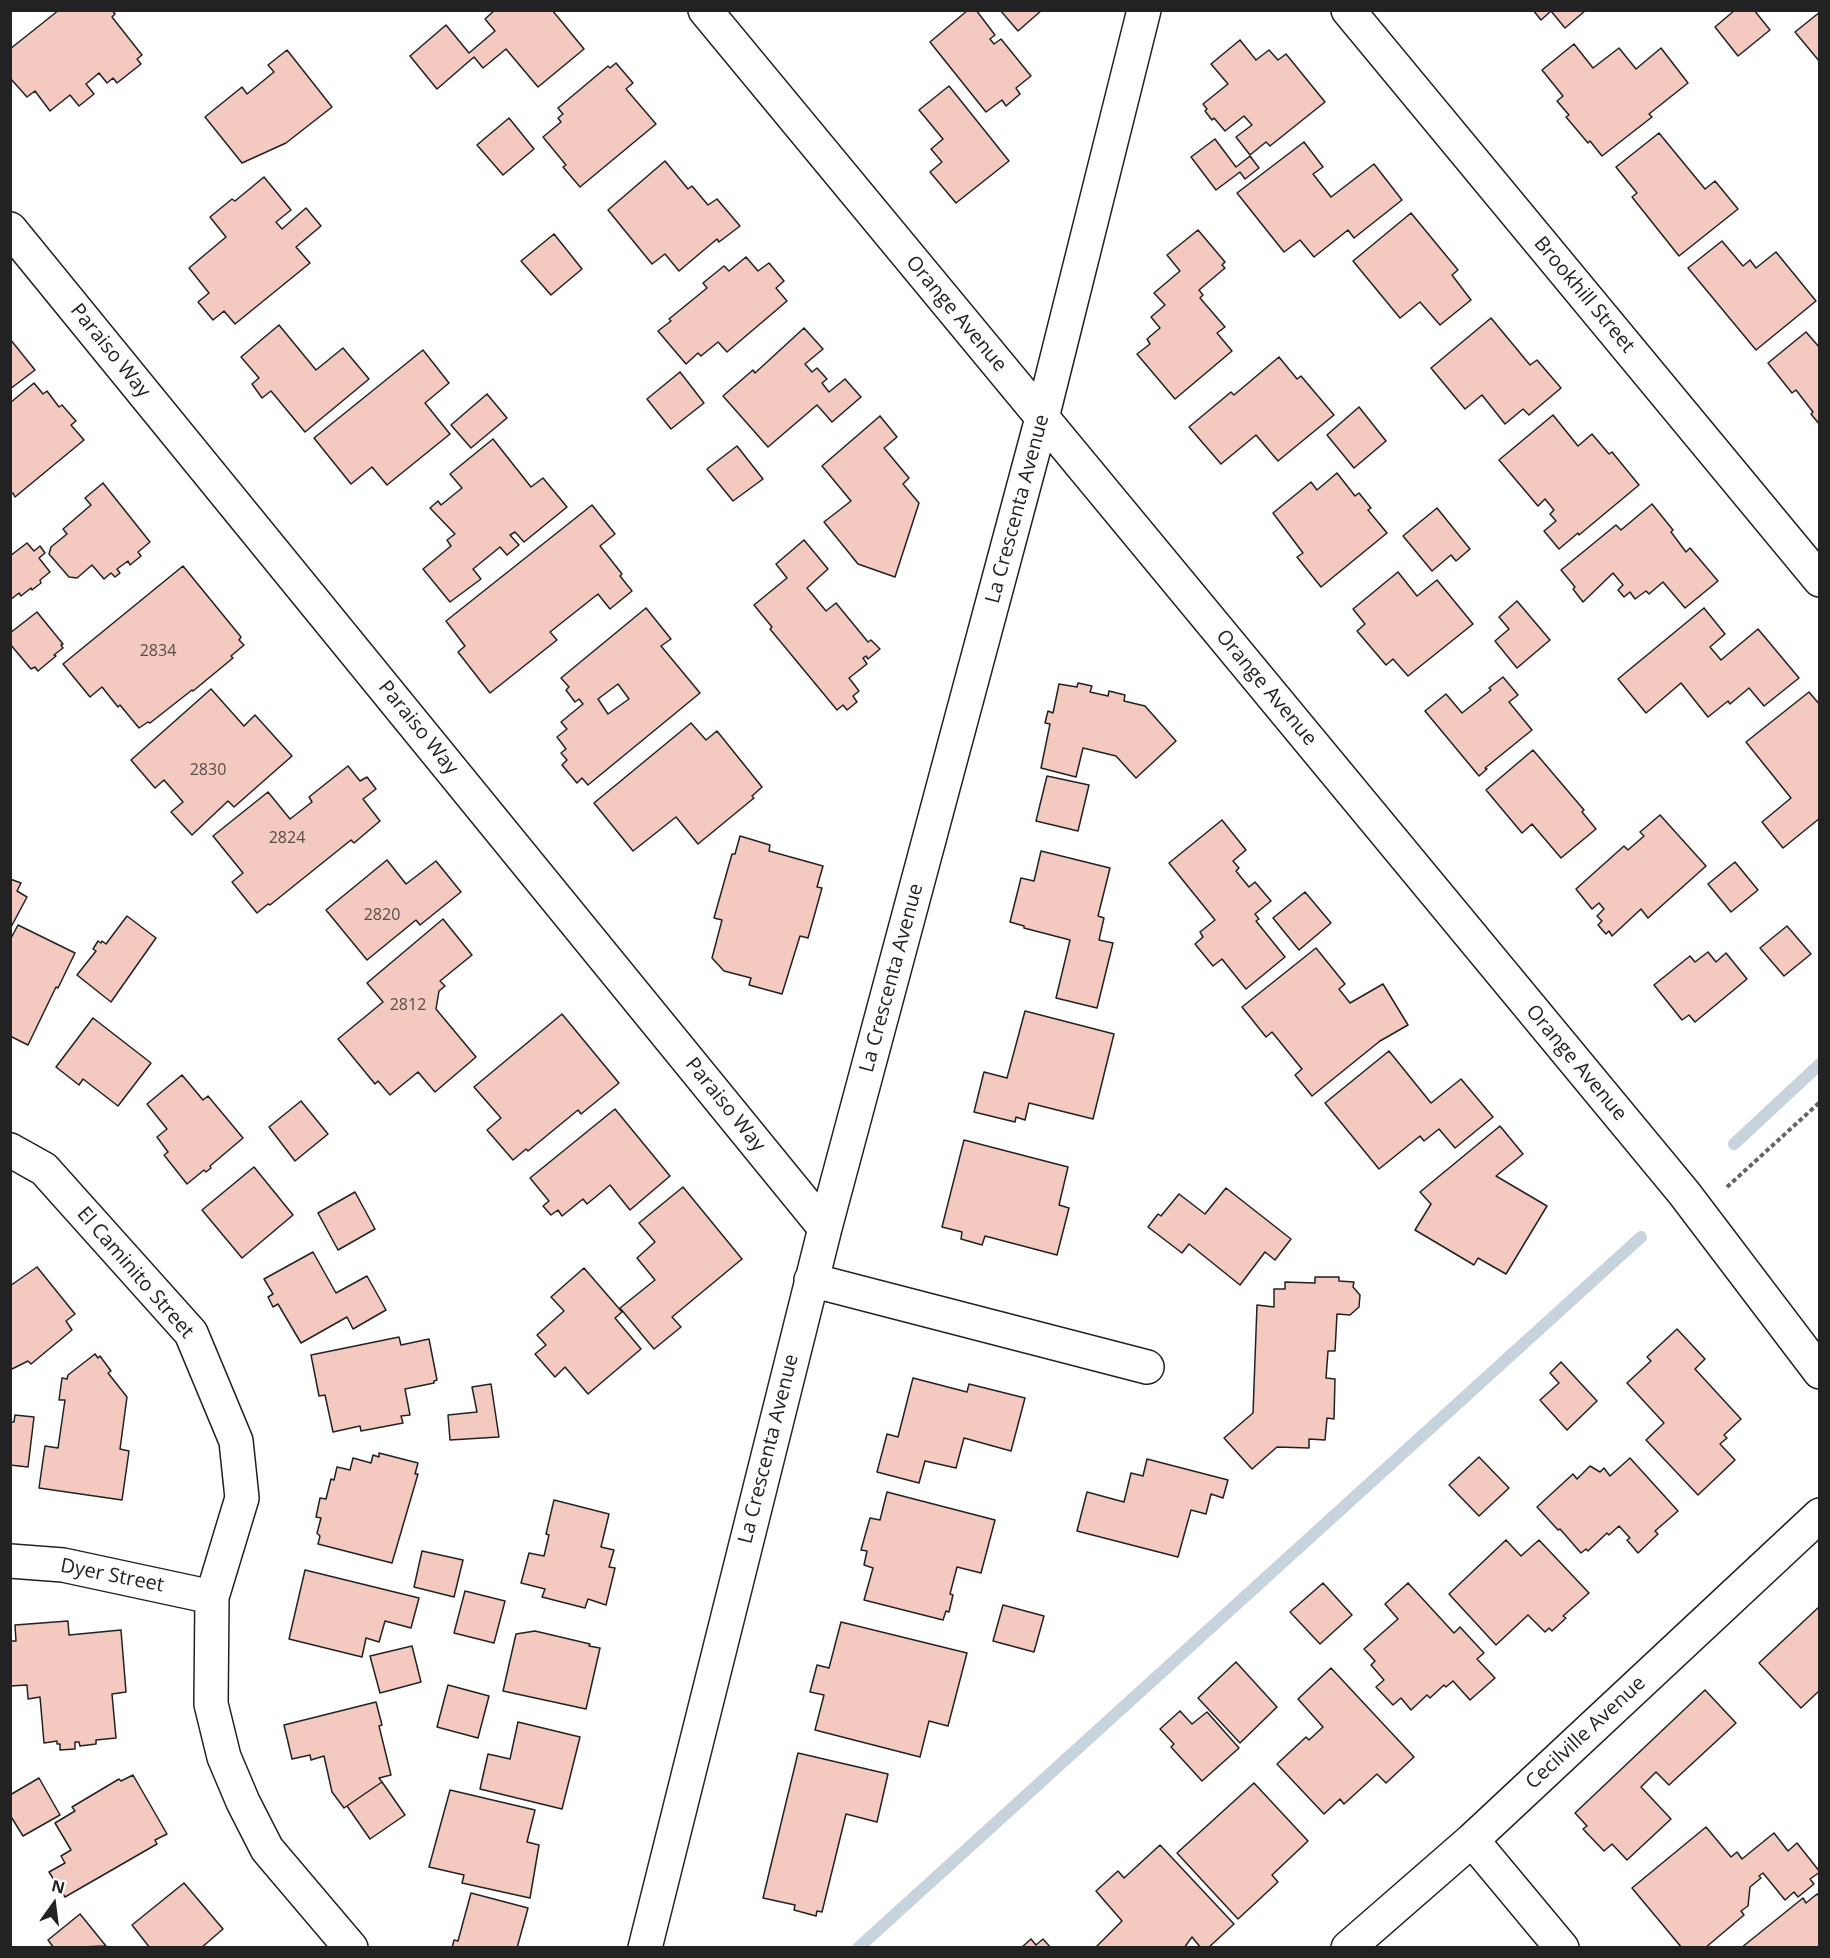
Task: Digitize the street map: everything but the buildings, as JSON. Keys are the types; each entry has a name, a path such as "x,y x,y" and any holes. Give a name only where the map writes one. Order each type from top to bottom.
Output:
{"street":[{"name":"Orange Avenue","path":"705,10 1699,1213 1820,1372"},
{"name":"La Crescenta Avenue","path":"645,1947 825,1227 1042,418 1144,10"},
{"name":"Brookhill Street","path":"1348,10 1820,580"},
{"name":"Paraiso Way","path":"10,229 825,1227"},
{"name":"El Caminito Street","path":"10,1150 44,1169 192,1333 236,1441 242,1498 212,1597 211,1704 224,1757 243,1802 267,1849 351,1947"},
{"path":"812,1280 1147,1367"},
{"name":"Cecilville Avenue","path":"1348,1947 1472,1840 1820,1515"},
{"name":"Dyer Street","path":"10,1561 63,1565 212,1597"},
{"path":"1472,1840 1562,1947"}],"path":[{"path":"1699,1213 1820,1102"}],"waterway":[{"path":"1734,1144 1820,1064"},
{"path":"858,1948 1641,1237"}]}
